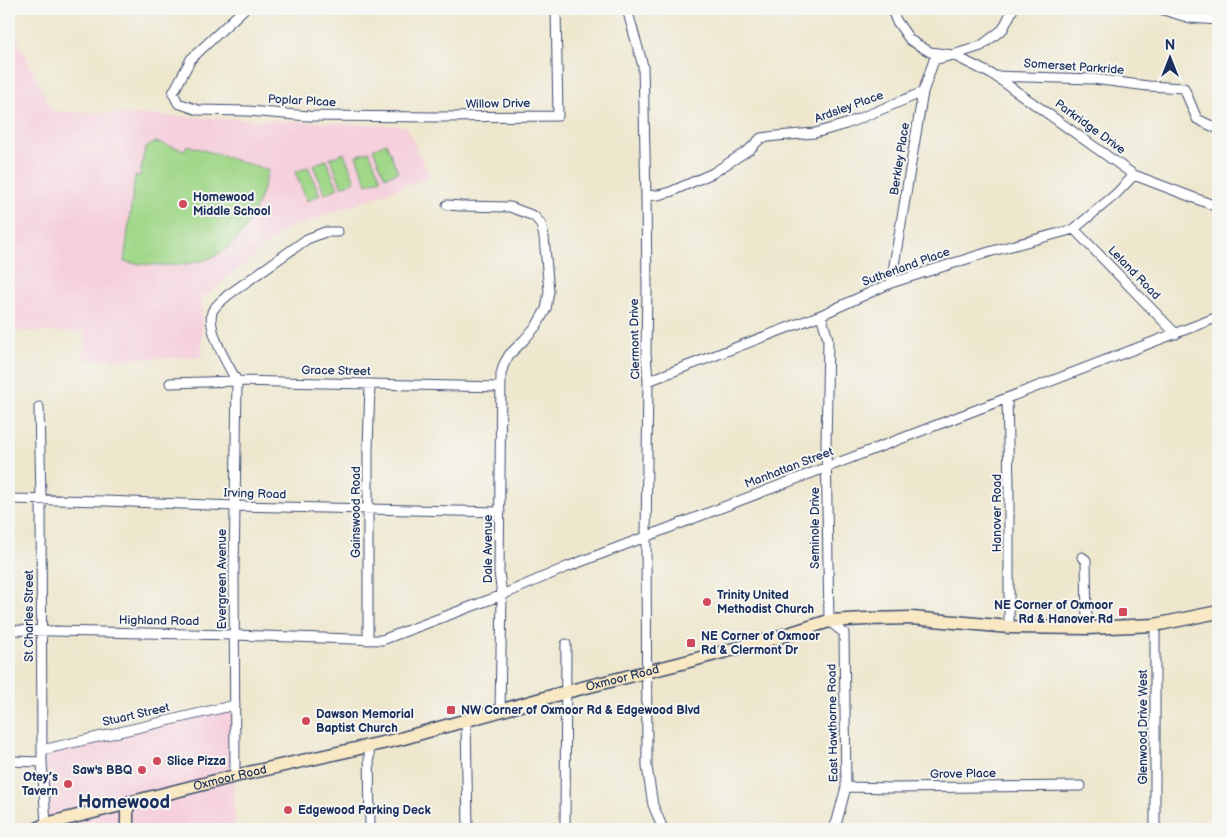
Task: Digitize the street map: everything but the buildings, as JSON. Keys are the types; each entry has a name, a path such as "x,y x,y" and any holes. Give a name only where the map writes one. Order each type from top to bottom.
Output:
{"main road":[{"name":"Oxmoor Road","path":"41,827 236,776 369,746 466,721 566,692 778,637 829,621 912,618 1009,627 1087,628 1155,625 1218,612"},
{"path":"127,804 127,829"}],"street":[{"name":"Poplar Plcae","path":"244,9 191,59 173,93 178,103 198,110 248,111 309,116 438,117"},
{"name":"Willow Drive","path":"438,117 558,116 556,9"},
{"name":"Clermont Drive","path":"627,9 643,66 647,289 646,353 648,381 646,537 647,767 653,806 662,829"},
{"path":"892,9 896,20 910,40 930,52 953,55 981,46 1003,29 1014,9"},
{"path":"1160,9 1190,18 1218,20"},
{"name":"Parkridge Drive","path":"953,55 995,76 1134,175 1218,206"},
{"name":"Berkley Place","path":"891,283 923,92 934,60 953,55"},
{"name":"Somerset Parkride","path":"995,76 1093,79 1148,86 1184,88 1196,119 1218,129"},
{"name":"Ardsley Place","path":"646,196 670,192 713,173 750,149 761,138 815,133 846,124 923,92"},
{"name":"Sutherland Place","path":"648,381 821,315 891,283 989,252 1074,229 1116,194 1134,175"},
{"name":"Dale Avenue","path":"447,205 510,206 534,216 541,224 544,237 549,291 546,309 537,325 509,356 501,374 499,572 502,595 500,711"},
{"name":"Leland Road","path":"1074,229 1176,334"},
{"path":"237,381 224,359 212,323 212,312 218,303 307,239 325,232 338,232"},
{"name":"Seminole Drive","path":"821,315 828,338 826,445 828,466 829,621"},
{"name":"Manhattan Street","path":"368,640 382,640 502,595 567,566 1218,317"},
{"name":"Grace Street","path":"170,383 237,381 500,388"},
{"name":"Evergreen Avenue","path":"236,776 234,569 237,381"},
{"name":"Gainswood Road","path":"368,640 370,384"},
{"name":"Hanover Road","path":"1007,399 1009,627"},
{"name":"St Charles Street","path":"39,407 42,499 41,827"},
{"name":"Irving Road","path":"9,499 500,512"},
{"path":"1082,557 1086,560 1087,628"},
{"name":"East Hawthorne Road","path":"829,621 844,633 846,787 833,829"},
{"name":"Glenwood Drive West","path":"1155,625 1156,829"},
{"name":"Highland Road","path":"9,630 368,640"},
{"path":"565,829 566,644"},
{"name":"Stuart Street","path":"42,750 236,705"},
{"path":"466,721 468,829"},
{"path":"369,746 370,829"},
{"path":"9,761 42,762"},
{"name":"Grove Place","path":"846,787 1081,786"}],"shaded area":[{"name":"Homewood Middle School","path":"9,21 52,111 406,126 430,177 285,230 202,299 202,357 84,360 84,332 9,331"},
{"path":"233,707 235,829 47,829 45,753"}],"green space":[{"path":"156,142 185,150 187,145 268,170 262,193 252,216 239,236 222,252 187,264 148,265 124,262 135,176 140,176 145,148"},
{"path":"386,143 398,172 385,177 373,149"},
{"path":"369,151 381,179 367,184 356,156"},
{"path":"344,153 355,181 342,187 330,158"},
{"path":"326,160 338,188 325,194 313,165"},
{"path":"308,167 320,195 307,201 295,172"}],"place":[{"name":"Homewood Middle School","path":"183,204"},
{"name":"Trinity United Methodist Church","path":"707,602"},
{"name":"NE Corner of Oxmoor Rd & Hanover Rd","path":"1123,612"},
{"name":"NE Corner of Oxmoor Rd & Clermont Dr","path":"691,643"},
{"name":"NW Corner of Oxmoor Rd & Edgewood Blvd","path":"451,710"},
{"name":"Dawson Memorial Baptist Church","path":"306,721"},
{"name":"Slice Pizza","path":"157,761"},
{"name":"Saw's BBQ","path":"142,770"},
{"name":"Otey’s Tavern","path":"68,784"},
{"name":"Edgewood Parking Deck","path":"288,810"}],"district":[{"name":"Homewood","path":"124,802"}]}
